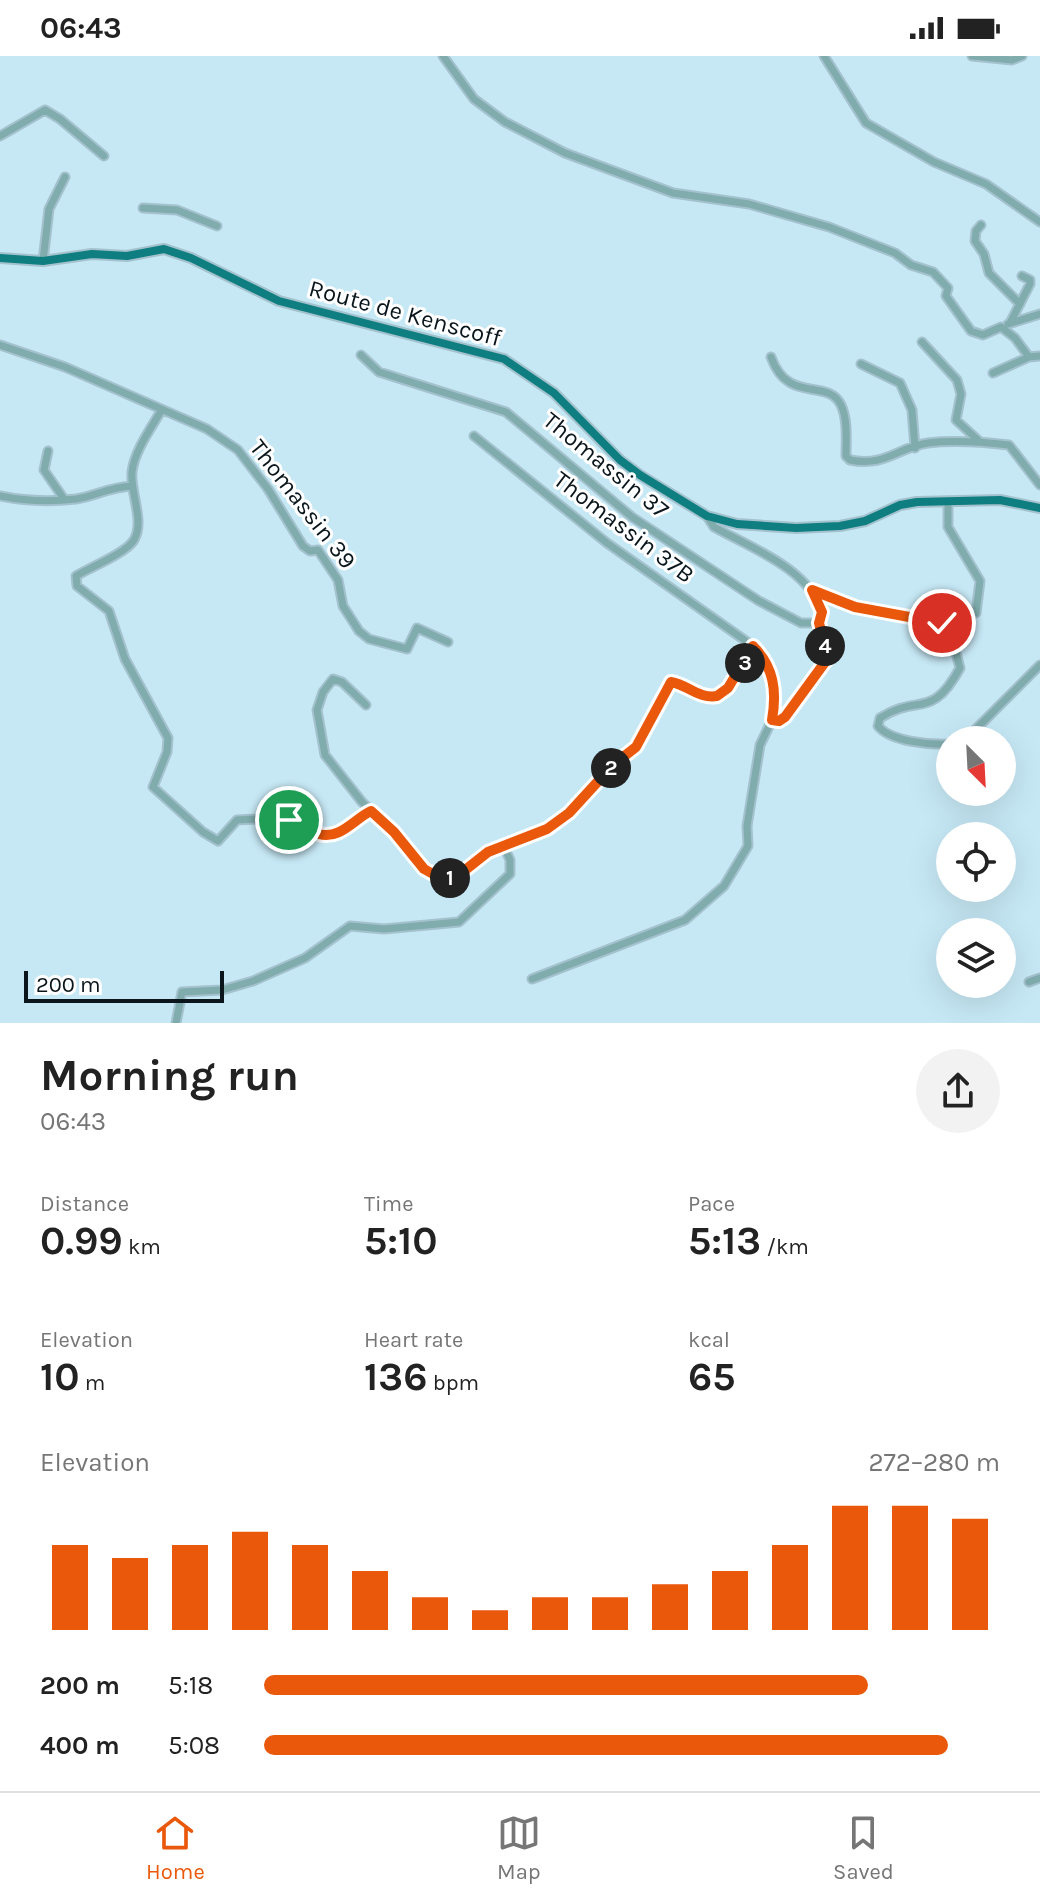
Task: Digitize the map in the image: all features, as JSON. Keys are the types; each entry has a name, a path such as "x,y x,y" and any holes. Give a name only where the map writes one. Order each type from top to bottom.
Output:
{"main road":[{"name":"Route de Kenscoff","path":"0,258 43,261 92,254 127,256 164,249 191,258 279,301 504,359 554,393 620,460 707,516 737,524 817,528 865,521 900,505 948,502 1000,500 1040,508"}],"street":[{"path":"443,56 474,99 505,122 554,148 673,193 749,204 842,232 895,253 911,265 933,272 948,288 946,296 971,331 983,335 1040,314"},
{"path":"972,56 1012,60 1022,56"},
{"path":"830,58 856,112 866,123 934,162 986,184 1040,222"},
{"path":"0,136 45,110 104,156"},
{"path":"43,261 49,209 65,177"},
{"path":"143,208 177,210 217,226"},
{"path":"981,225 976,231 975,241 984,254 989,273 1020,304"},
{"path":"1010,323 1030,280 1022,276"},
{"path":"1001,327 1015,338 1029,357"},
{"path":"922,342 957,380 961,394 956,420 979,441"},
{"name":"Thomassin 39","path":"0,345 65,367 207,429 238,450 268,489 303,546 310,551 318,550 338,580 343,606 359,631 369,639 407,649 417,628 448,642"},
{"name":"Thomassin 37","path":"361,355 379,372 506,412 632,517 759,601 801,623 819,623"},
{"path":"993,373 1029,357 1040,356"},
{"path":"771,357 775,368 790,386 830,393 840,402 845,418 846,456 850,460 887,460 925,443 979,441 1009,445 1040,485"},
{"path":"861,364 900,383 912,410 915,448"},
{"path":"161,411 132,469 138,527 134,540 124,551 76,576 76,583 109,611 125,659 168,738 167,752 153,787 192,823 218,841 237,820 289,820 316,833 331,835 371,811"},
{"name":"Thomassin 37B","path":"474,436 607,543 753,646"},
{"path":"48,451 44,470 64,499"},
{"path":"0,496 25,501 77,499 112,487 132,486"},
{"path":"948,502 948,527 980,581 976,613"},
{"path":"707,516 714,527 787,569 812,590 855,607 942,623 951,634 960,668 951,684 938,700 892,710 880,718 878,726 883,733 936,742"},
{"path":"772,720 779,721 785,717 828,658 819,623 822,612 812,590"},
{"path":"366,705 342,682 333,679 323,692 317,710 325,755 424,869 442,879 455,878 488,852 547,829 586,797 613,765 636,747 671,682 688,687 694,693 717,696 728,688 753,646 766,659 775,686 772,720 760,745 749,807 748,846 724,886 685,920 532,979"},
{"path":"979,726 1040,665"},
{"path":"176,1023 182,992 222,990 253,981 305,958 350,926 384,929 459,922 510,874 510,860 504,847"},
{"path":"1029,982 1040,978"}],"route":[{"path":"289,820 316,833 331,835 371,811 394,832 424,869 442,879 455,878 488,852 547,829 569,813 601,782 613,765 636,747 671,682 688,687 694,693 717,696 728,688 753,646 766,659 775,686 772,720 779,721 785,717 828,658 819,623 822,612 812,590 855,607 942,623"}]}
